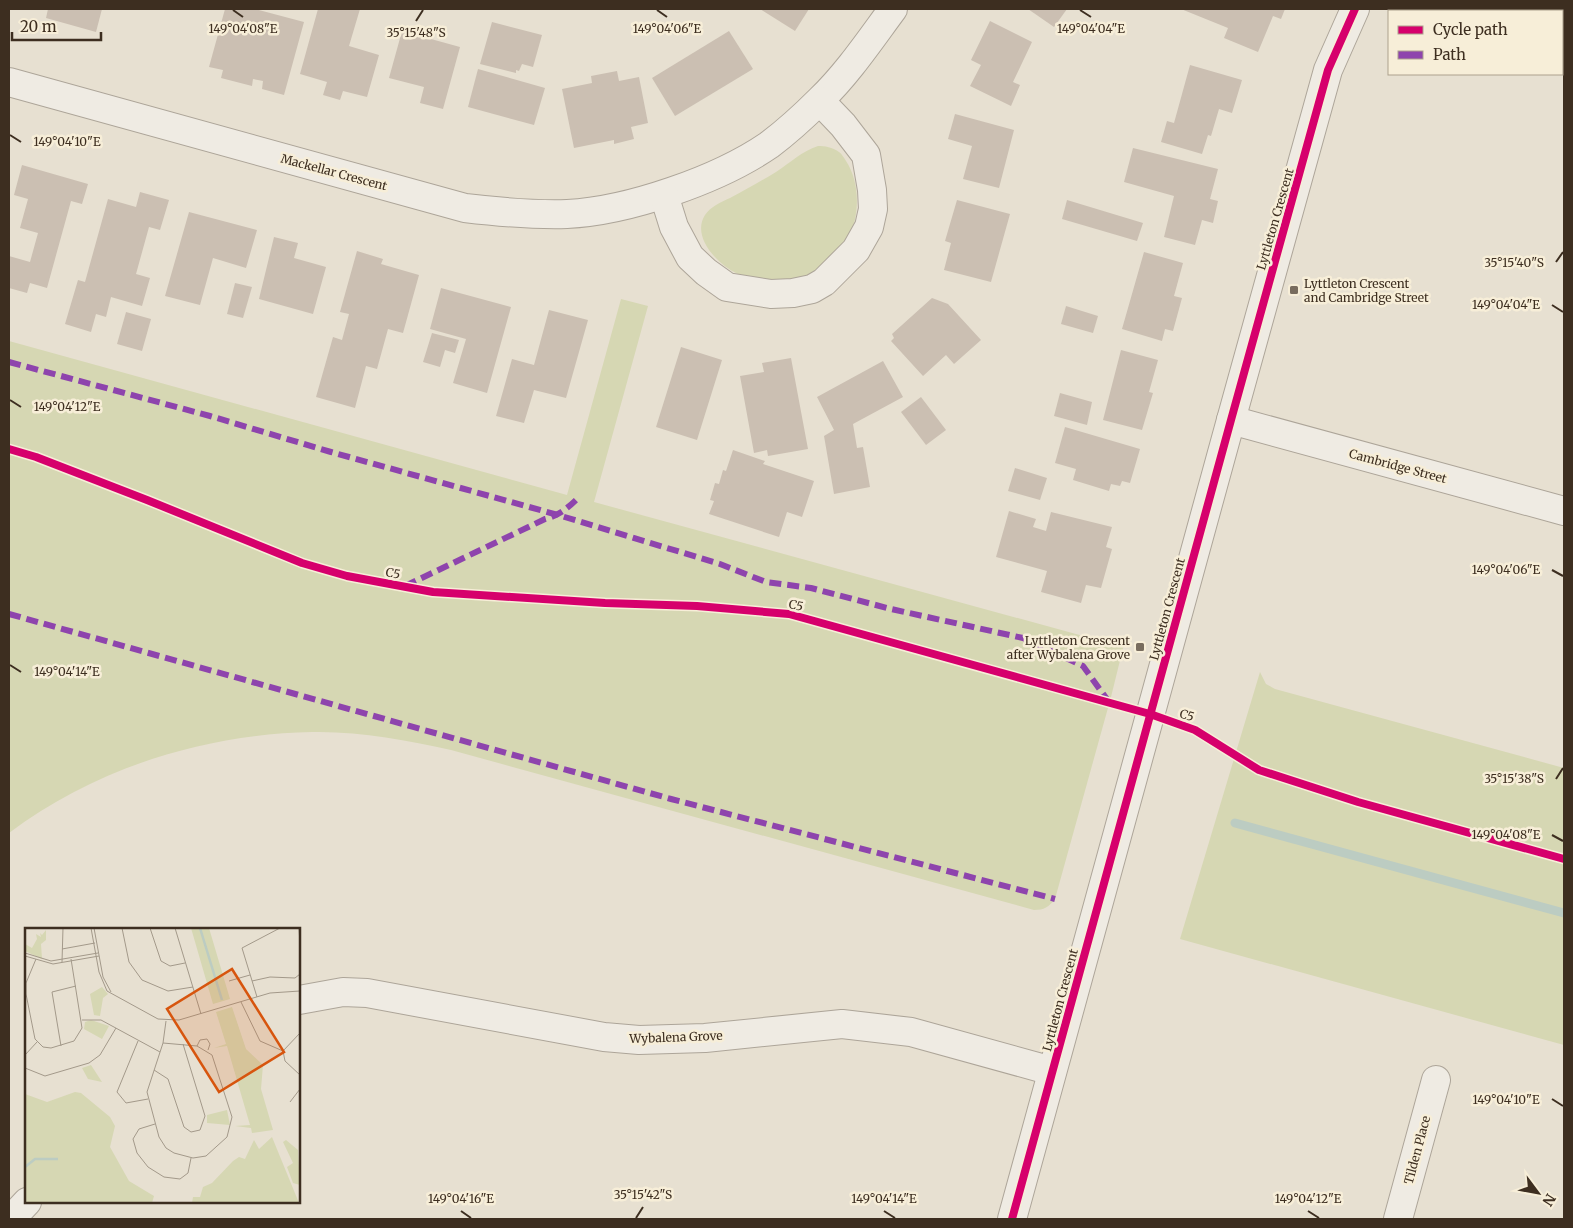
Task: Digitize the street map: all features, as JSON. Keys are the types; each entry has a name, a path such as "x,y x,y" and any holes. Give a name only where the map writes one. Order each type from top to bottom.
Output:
{"street":[{"name":"Mackellar Crescent","path":"9,82 465,208 500,212 568,214 601,210 664,195 729,168 769,144 820,101 845,74 893,9"},
{"name":"Lyttleton Crescent","path":"1012,1219 1328,70 1354,9"},
{"path":"664,195 674,227 690,257 706,272 727,287 771,294 793,293 812,289 824,282 856,250 869,227 873,209 866,155 844,125 820,101"},
{"name":"Cambridge Street","path":"1231,420 1564,511"},
{"name":"Wybalena Grove","path":"300,1000 343,992 367,993 604,1037 639,1040 705,1038 842,1024 911,1032 1052,1071"},
{"name":"Tilden Place","path":"1398,1219 1436,1080"}],"green space":[{"path":"818,146 831,148 841,154 851,169 856,188 857,209 853,228 838,253 831,261 814,273 796,281 781,282 752,279 726,267 710,252 702,237 702,220 707,212 716,205 776,172 801,154"},
{"path":"621,299 648,306 594,502 1105,642 1116,642 1126,636 1055,899 1051,904 1046,908 1034,910 451,750 400,740 347,733 272,734 231,739 153,759 115,773 78,790 43,810 9,833 9,341 567,495"},
{"path":"1260,672 1266,684 1275,689 1564,768 1564,1045 1180,939"}],"building":[{"path":"48,9 102,9 96,32 46,18"},
{"path":"225,9 255,9 304,22 284,95 262,89 263,81 253,79 252,86 221,78 223,70 209,67"},
{"path":"318,9 360,9 349,46 379,55 367,97 343,91 340,100 323,95 327,82 300,74"},
{"path":"760,9 809,9 795,31"},
{"path":"1028,9 1067,9 1054,27"},
{"path":"1181,9 1285,9 1281,19 1273,16 1258,52 1224,38 1228,28"},
{"path":"990,21 1032,42 1013,82 1020,85 1011,106 970,86 981,65 971,60"},
{"path":"492,22 542,35 533,67 522,64 519,71 516,70 516,73 480,64"},
{"path":"402,31 460,47 443,109 420,103 424,87 389,78"},
{"path":"729,31 753,69 675,116 652,78"},
{"path":"1190,65 1242,80 1232,113 1219,109 1211,136 1208,135 1202,154 1161,142 1167,121 1174,123"},
{"path":"478,69 545,88 534,125 468,107"},
{"path":"617,71 619,81 639,77 648,123 631,127 634,139 614,144 614,140 574,148 562,89 592,83 591,76"},
{"path":"955,114 1014,130 999,188 963,179 972,146 948,139"},
{"path":"1133,148 1218,169 1210,199 1218,201 1213,223 1202,220 1195,245 1164,237 1174,196 1124,182"},
{"path":"22,165 88,184 82,204 71,201 47,288 30,283 27,293 9,288 9,256 30,262 38,233 20,228 28,199 14,195"},
{"path":"140,192 169,200 160,230 149,227 136,274 150,278 142,306 111,297 106,317 96,314 91,332 65,324 78,280 85,282 108,199 136,207"},
{"path":"957,200 1010,214 991,282 944,270 951,243 945,241"},
{"path":"1067,200 1143,223 1137,241 1062,219"},
{"path":"189,212 257,230 246,268 213,258 200,305 165,296"},
{"path":"274,237 298,243 294,258 326,267 313,314 259,299"},
{"path":"357,251 383,259 381,264 419,275 403,333 388,329 377,369 366,366 355,408 316,397 333,337 342,340 349,314 340,312"},
{"path":"1144,252 1183,263 1174,296 1182,298 1173,331 1165,329 1162,341 1122,329"},
{"path":"235,283 252,287 243,318 227,314"},
{"path":"441,288 511,307 487,393 453,383 466,339 430,329"},
{"path":"932,298 948,304 981,340 954,364 946,355 923,376 891,341 894,338 892,334"},
{"path":"1066,306 1098,316 1093,333 1061,324"},
{"path":"549,310 588,320 566,398 534,390 524,423 496,416 512,359 534,365"},
{"path":"126,312 151,319 142,351 117,344"},
{"path":"432,333 459,340 455,353 445,350 440,367 423,362"},
{"path":"681,347 722,360 697,440 656,427"},
{"path":"1121,350 1158,360 1149,392 1153,393 1142,430 1103,420"},
{"path":"791,358 808,449 768,456 767,450 754,453 740,376 764,372 762,363"},
{"path":"883,361 903,397 853,424 857,448 863,447 870,487 834,494 824,436 834,430 817,397"},
{"path":"1060,393 1092,402 1087,425 1054,416"},
{"path":"921,397 946,430 926,445 901,412"},
{"path":"1065,427 1140,449 1130,483 1122,481 1120,486 1111,484 1109,491 1073,480 1076,469 1055,463"},
{"path":"733,450 765,461 763,464 814,481 802,517 787,512 779,537 709,514 714,501 710,500 715,483 719,484 723,470 726,471"},
{"path":"1015,468 1047,478 1040,500 1008,491"},
{"path":"1009,511 1036,519 1033,527 1046,531 1051,512 1112,527 1106,547 1112,549 1101,588 1086,585 1081,603 1041,592 1047,571 996,557"}],"waterway":[{"path":"1235,823 1564,913"}],"marked path":[{"path":"9,362 210,416 331,452 558,515 720,564 766,582 811,588 891,609 1023,638 1083,666 1109,702"},
{"path":"405,586 560,513 580,496"},
{"path":"9,614 671,799 1055,899"}],"cycle path":[{"path":"1012,1219 1328,70 1355,9"},
{"name":"C5","path":"9,449 36,457 147,500 302,563 347,576 433,592 605,603 697,606 789,614 1150,714 1195,730 1259,770 1358,802 1564,859"}],"place":[{"name":"Lyttleton Crescent and Cambridge Street","path":"1294,290"},
{"name":"Lyttleton Crescent after Wybalena Grove","path":"1140,647"}]}
